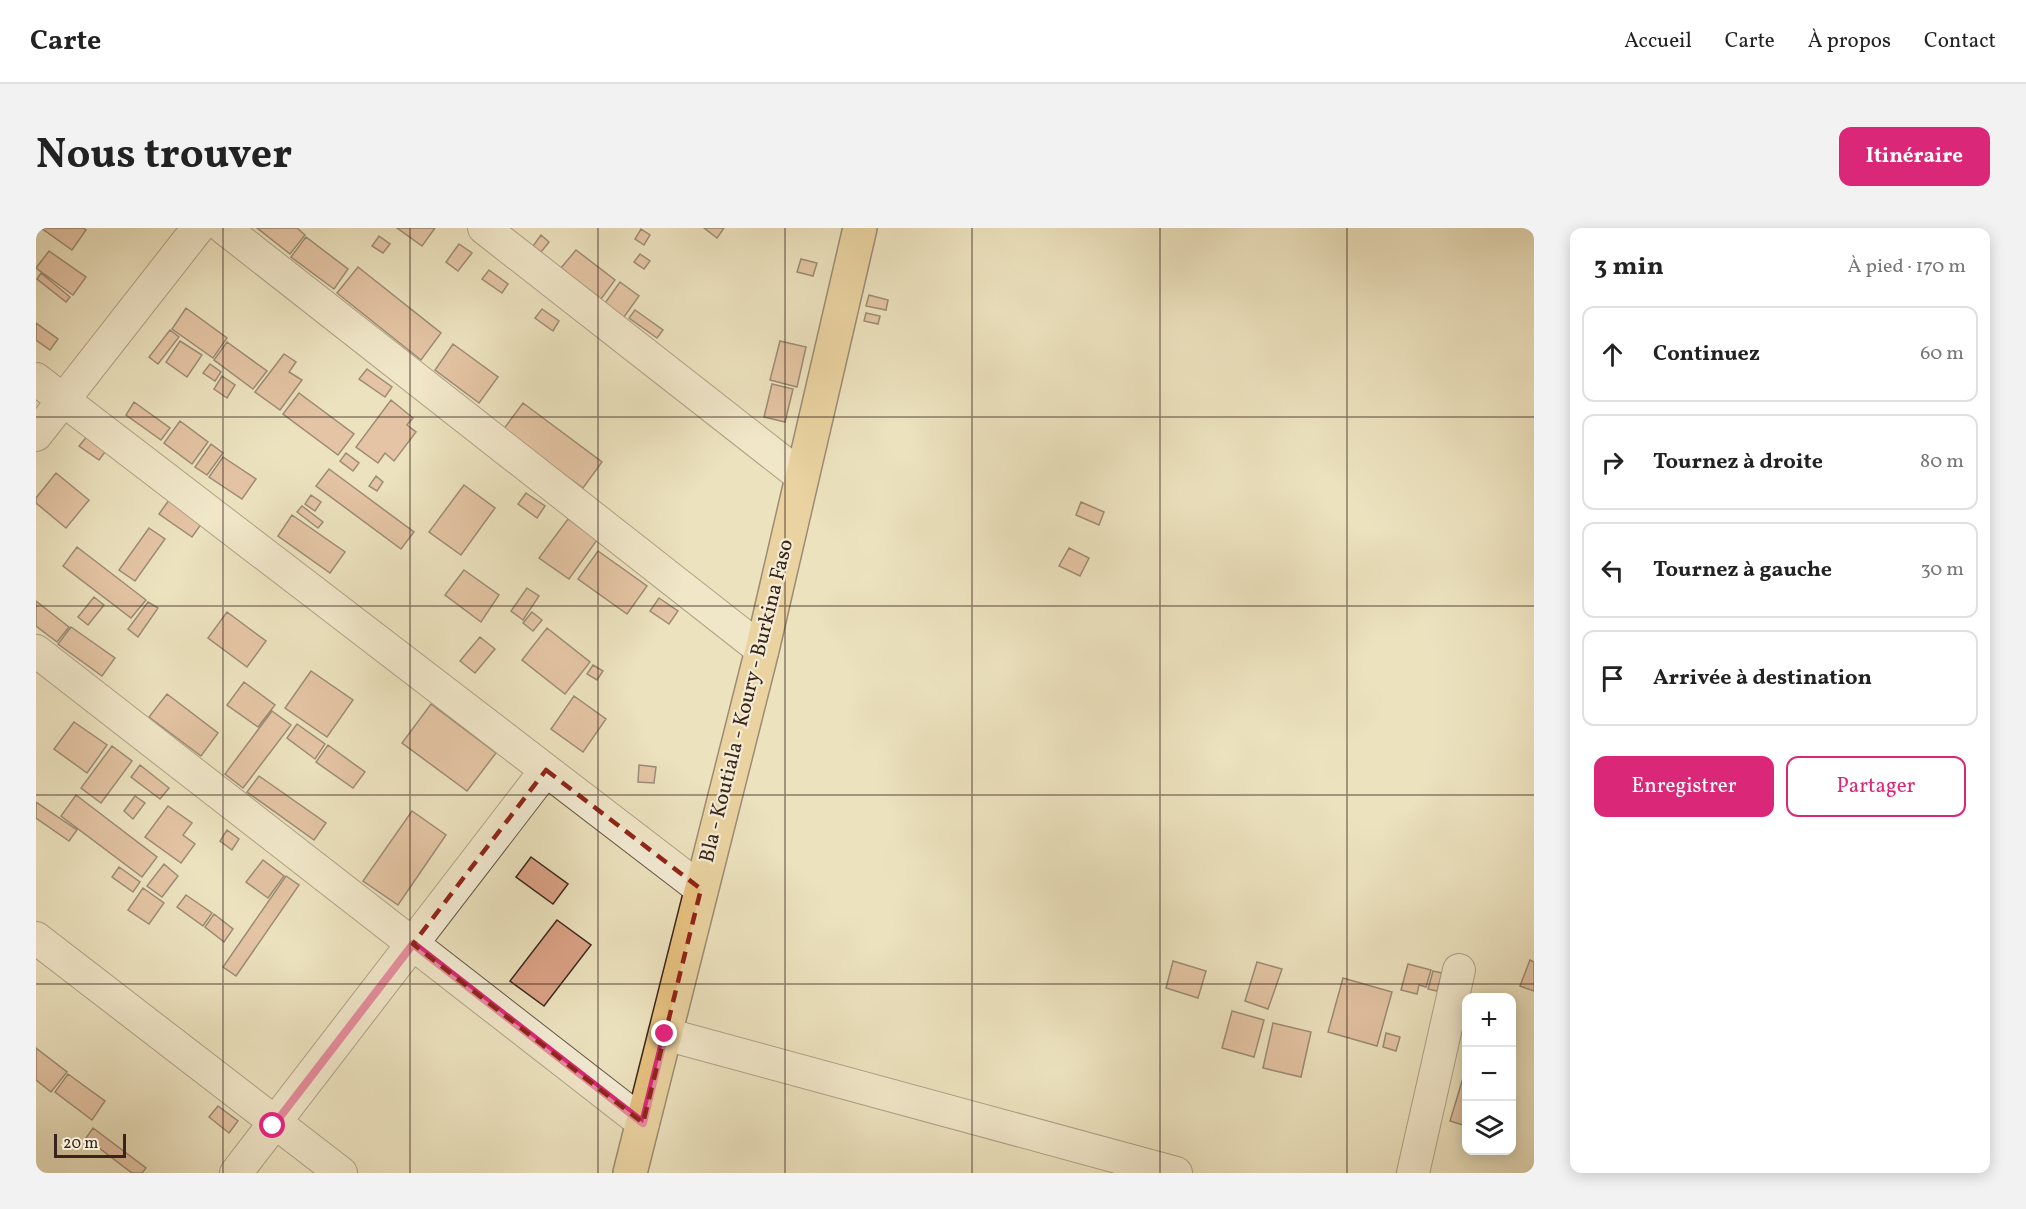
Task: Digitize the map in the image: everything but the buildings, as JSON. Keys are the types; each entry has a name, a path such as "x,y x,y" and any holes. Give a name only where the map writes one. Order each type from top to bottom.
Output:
{"main road":[{"name":"Bla - Koutiala - Koury - Burkina Faso","path":"630,1173 762,650 860,228"}],"street":[{"path":"36,435 198,228"},
{"path":"224,228 762,650"},
{"path":"484,228 801,476"},
{"path":"36,379 701,889"},
{"path":"36,651 643,1123"},
{"path":"237,1173 546,770"},
{"path":"36,938 341,1173"},
{"path":"1413,1173 1460,970"},
{"path":"665,1034 1143,1168 1176,1173"}],"highlighted area":[{"path":"546,770 701,889 643,1123 413,944"}],"route":[{"path":"273,1126 413,944 643,1123 665,1034"}]}
